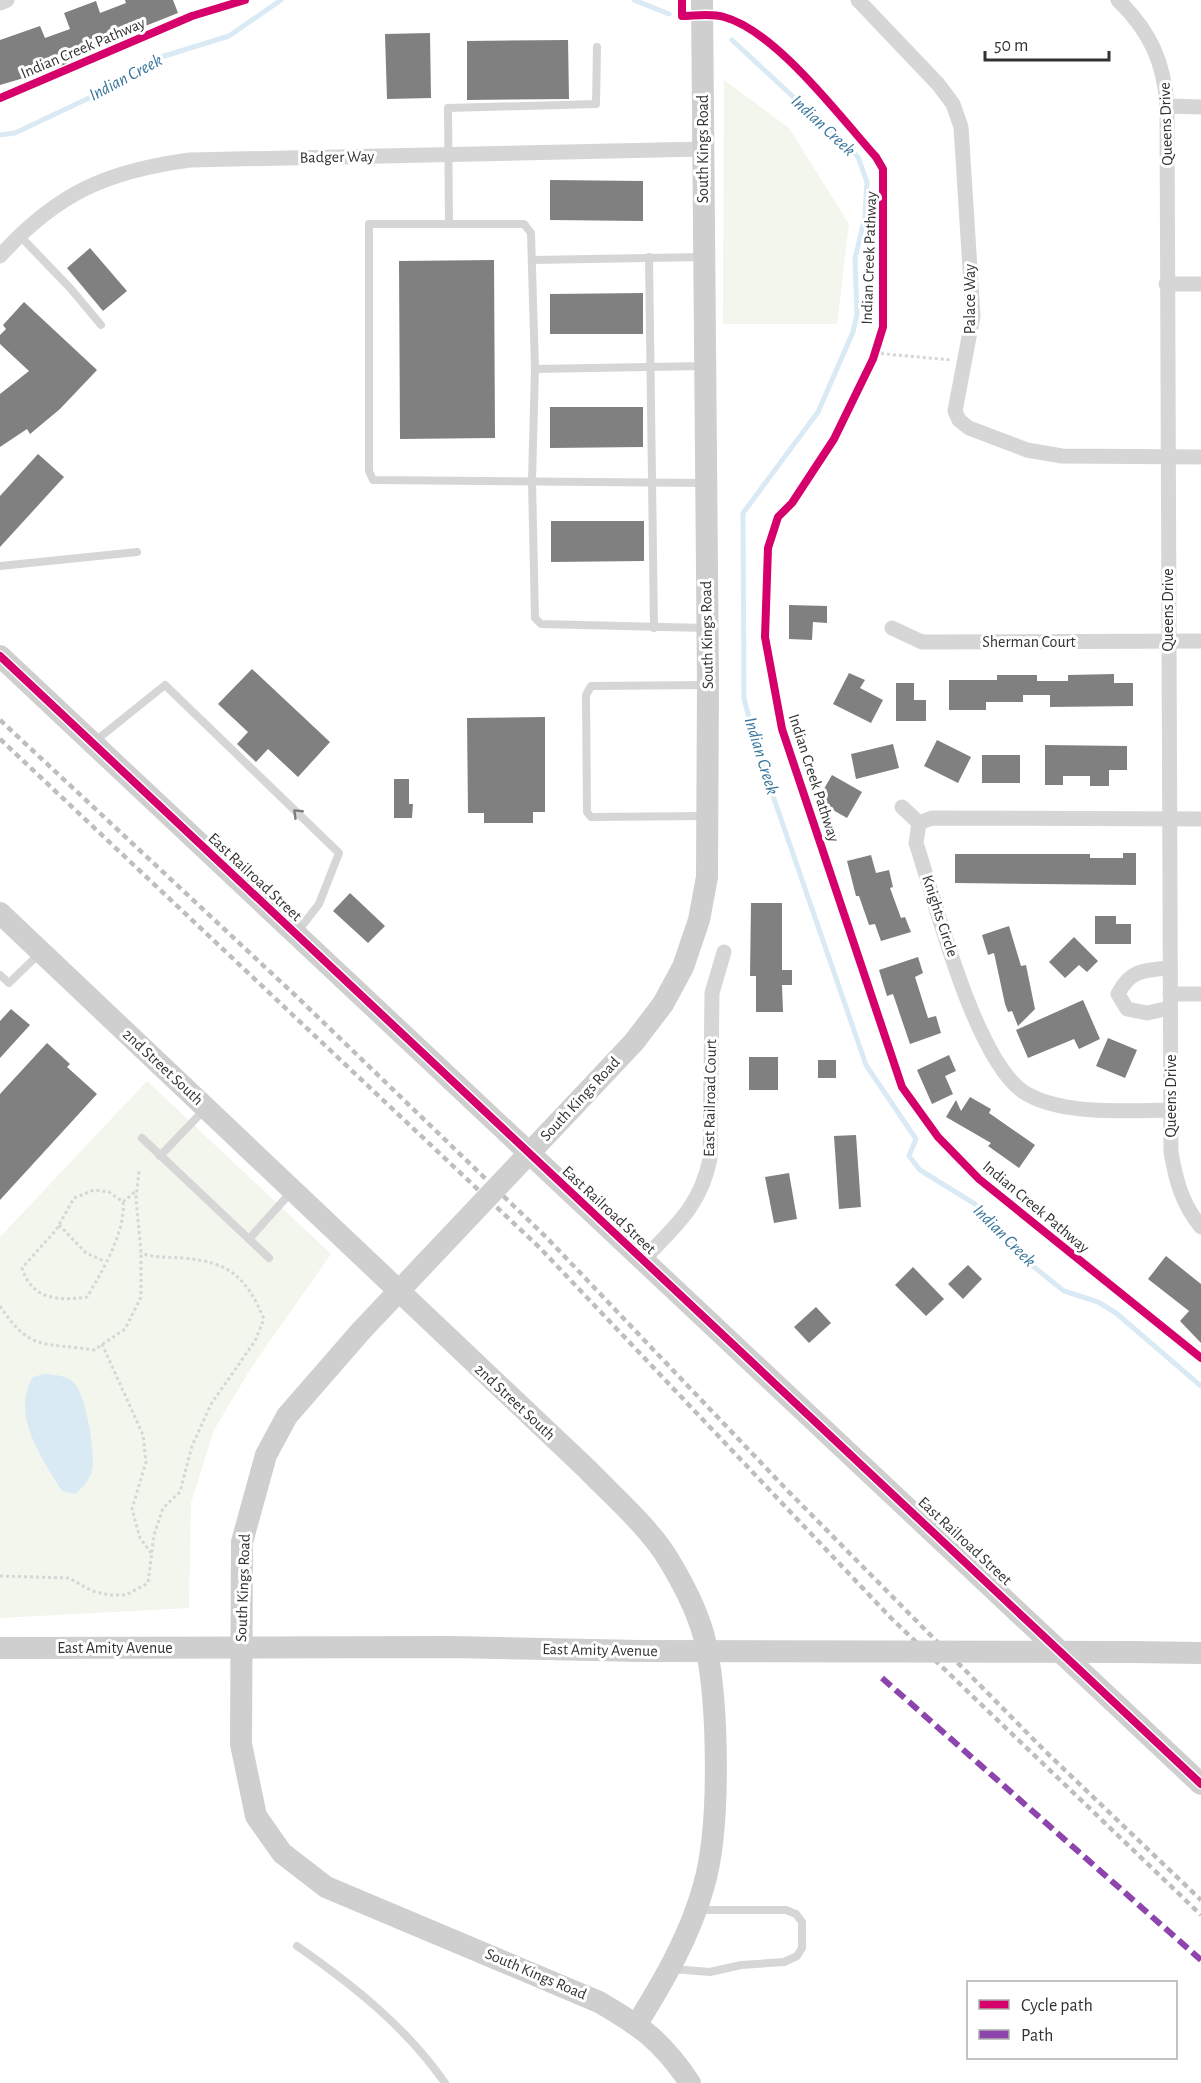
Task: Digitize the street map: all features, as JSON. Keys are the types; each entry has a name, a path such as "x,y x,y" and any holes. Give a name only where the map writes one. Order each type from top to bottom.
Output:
{"main road":[{"name":"South Kings Road","path":"684,2078 670,2052 638,2024 599,2002 326,1887 282,1853 256,1816 247,1778 241,1744 241,1648 242,1542 266,1455 288,1416 360,1331 634,1042 663,1004 683,967 699,920 705,888 708,816 702,0"},
{"name":"East Railroad Street","path":"0,656 643,1260 890,1488 1201,1784"},
{"name":"2nd Street South","path":"0,913 588,1470 669,1559 692,1603 705,1643 712,1686 713,1829 704,1884 695,1911 671,1969 638,2024"},
{"name":"East Amity Avenue","path":"0,1648 1201,1653"}],"street":[{"path":"0,3 7,0"},
{"name":"Palace Way","path":"858,0 938,84 954,104 961,127 973,316 955,411 959,420 979,433 1044,454 1167,458"},
{"name":"Queens Drive","path":"1118,0 1141,26 1156,51 1165,76 1167,106 1171,1152 1176,1184 1187,1211 1201,1227"},
{"path":"1167,106 1201,107"},
{"name":"Badger Way","path":"0,256 38,217 73,194 143,167 190,160 703,149"},
{"path":"1166,284 1201,284"},
{"path":"1167,458 1201,458"},
{"name":"Sherman Court","path":"892,628 922,642 1201,641"},
{"path":"902,807 919,823 932,818 1201,819"},
{"name":"Knights Circle","path":"919,823 916,843 972,1016 1008,1079 1027,1095 1062,1106 1131,1111 1171,1110"},
{"name":"East Railroad Court","path":"643,1260 694,1205 705,1184 710,1159 712,993 724,952"},
{"path":"1170,968 1146,970 1126,979 1118,994 1127,1009 1147,1013 1170,1001 1201,994"}],"lane":[{"path":"449,224 448,108 596,105 597,47"},
{"path":"705,483 653,483 532,481 373,480 369,471 369,224 524,224 531,233 535,369 532,481 535,618 541,624 707,628"},
{"path":"19,235 71,289 101,325"},
{"path":"650,257 654,628"},
{"path":"533,260 704,257"},
{"path":"535,369 704,366"},
{"path":"0,566 137,552"},
{"path":"93,743 165,685 339,853 319,904 296,934"},
{"path":"708,685 591,686 586,695 586,706 587,812 591,817 708,816"},
{"path":"0,975 9,983 41,951"},
{"path":"160,1156 206,1108"},
{"path":"142,1138 269,1258"},
{"path":"249,1239 293,1190"},
{"path":"671,1969 711,1972 741,1965 784,1962 797,1956 802,1948 802,1922 796,1914 786,1910 695,1911"},
{"path":"297,1946 344,1978 394,2022 427,2057 445,2083"}],"path":[{"path":"875,352 966,362"},
{"path":"0,1306 15,1329 33,1342 94,1350 124,1329 141,1297 141,1253 136,1191 139,1171"},
{"path":"94,1190 109,1192 123,1202 124,1214 121,1228 87,1297 51,1299 27,1282 22,1268 58,1225 74,1198 94,1190"},
{"path":"123,1202 136,1191"},
{"path":"58,1225 86,1253 105,1261"},
{"path":"0,1576 69,1578 92,1591 126,1595 148,1583 163,1508 180,1492 192,1446 206,1415 255,1341 264,1319 251,1290 231,1271 197,1260 141,1253"},
{"path":"102,1344 143,1435 146,1462 132,1509 140,1538 152,1554"}],"shaded area":[{"path":"724,80 789,128 849,224 837,324 723,324"},
{"path":"147,1081 331,1254 251,1368 214,1430 191,1503 189,1608 0,1618 0,1237"},
{"path":"44,1374 61,1376 72,1381 83,1400 89,1426 93,1463 89,1478 75,1494 62,1491 31,1436 27,1421 25,1406 27,1391 33,1377"}],"building":[{"path":"125,0 173,0 178,13 65,58 68,65 0,85 0,40 40,26 45,38 70,29 64,13 96,1 100,13 126,3"},
{"path":"430,33 431,98 387,99 385,34"},
{"path":"568,40 569,99 467,100 467,41"},
{"path":"550,180 643,181 643,221 550,220"},
{"path":"90,248 127,291 103,311 67,268"},
{"path":"494,260 495,438 400,439 399,261"},
{"path":"643,293 643,334 550,334 550,294"},
{"path":"24,302 97,370 60,409 30,434 27,429 0,447 0,394 29,371 0,344 0,335 6,329 3,325"},
{"path":"550,407 643,407 643,447 550,448"},
{"path":"38,454 64,477 0,547 0,496"},
{"path":"551,521 644,521 644,561 551,562"},
{"path":"789,605 827,606 827,623 813,622 812,640 789,639"},
{"path":"252,669 330,742 298,777 268,749 256,762 237,744 248,732 218,704"},
{"path":"849,673 865,680 860,688 883,700 871,723 833,704"},
{"path":"1114,674 1114,683 1133,683 1133,706 1050,707 1050,695 1023,695 1023,702 986,702 986,710 949,710 949,680 997,680 997,675 1037,675 1037,681 1068,681 1068,675"},
{"path":"896,683 914,683 914,700 926,700 926,721 896,721"},
{"path":"545,717 545,812 533,812 533,823 484,823 484,813 468,813 467,718"},
{"path":"937,740 971,757 958,783 924,766"},
{"path":"893,744 899,768 856,779 851,754"},
{"path":"1045,745 1127,746 1127,770 1109,770 1109,786 1090,786 1090,776 1063,776 1063,785 1045,785"},
{"path":"982,755 1020,755 1020,783 982,783"},
{"path":"832,775 862,792 847,818 817,801"},
{"path":"394,779 409,779 409,804 413,804 412,818 394,818"},
{"path":"1123,853 1136,853 1136,885 955,883 955,854 1090,854 1090,858 1123,858"},
{"path":"871,855 876,873 889,870 893,887 890,888 901,918 905,917 911,932 881,941 875,924 869,925 859,896 856,896 847,861"},
{"path":"350,893 385,926 368,943 333,911"},
{"path":"751,903 782,903 782,970 792,970 792,985 782,985 783,1012 756,1012 756,976 750,976"},
{"path":"1095,916 1116,916 1116,924 1131,924 1131,944 1095,944"},
{"path":"1009,926 1021,966 1026,965 1035,1009 1018,1026 1012,1011 1008,1012 1005,1004 994,953 988,955 982,935"},
{"path":"1074,937 1098,961 1087,972 1079,965 1065,978 1049,962"},
{"path":"918,957 923,973 915,977 928,1018 936,1016 941,1033 910,1044 893,994 887,996 879,970"},
{"path":"1083,1000 1100,1039 1079,1049 1074,1039 1028,1058 1016,1030"},
{"path":"11,1009 30,1025 0,1058 0,1021"},
{"path":"1108,1038 1137,1050 1125,1078 1096,1066"},
{"path":"47,1043 70,1064 67,1067 97,1094 0,1200 0,1094"},
{"path":"949,1055 956,1071 945,1076 953,1094 932,1104 917,1070"},
{"path":"749,1057 778,1057 778,1090 749,1090"},
{"path":"818,1060 836,1060 836,1078 818,1078"},
{"path":"970,1097 991,1109 989,1113 1035,1145 1019,1168 988,1146 991,1143 946,1117 956,1100 961,1111"},
{"path":"856,1135 861,1207 839,1209 834,1136"},
{"path":"789,1173 797,1219 774,1223 765,1177"},
{"path":"1166,1256 1201,1284 1201,1343 1180,1321 1189,1311 1148,1279"},
{"path":"968,1265 982,1279 963,1299 948,1284"},
{"path":"913,1267 944,1299 926,1316 895,1285"},
{"path":"816,1307 831,1323 809,1343 794,1327"}],"waterway":[{"name":"Indian Creek","path":"0,135 15,133 87,99 158,58 229,36 281,0"},
{"name":"Indian Creek","path":"634,0 669,14"},
{"name":"Indian Creek","path":"732,40 858,157 867,182 865,216 855,259 857,314 853,332 818,412 743,513 744,699 762,764 866,1065 916,1139 909,1156 920,1170 975,1204 1034,1267 1064,1291 1098,1302 1116,1313 1201,1386"}],"railway":[{"path":"0,720 296,996 547,1238 787,1490 1046,1752 1201,1900"},
{"path":"0,739 540,1248 891,1618 1201,1915"}],"marked path":[{"path":"882,1678 1201,1960"}],"cycle path":[{"name":"Indian Creek Pathway","path":"0,98 192,16 245,0"},
{"name":"Indian Creek Pathway","path":"682,0 682,16 724,17 744,25 765,39 826,99 876,157 883,169 883,327 873,359 834,439 792,503 778,517 768,548 765,637 782,729 902,1087 938,1137 979,1179 1201,1358"},
{"path":"0,656 1201,1784"}]}
